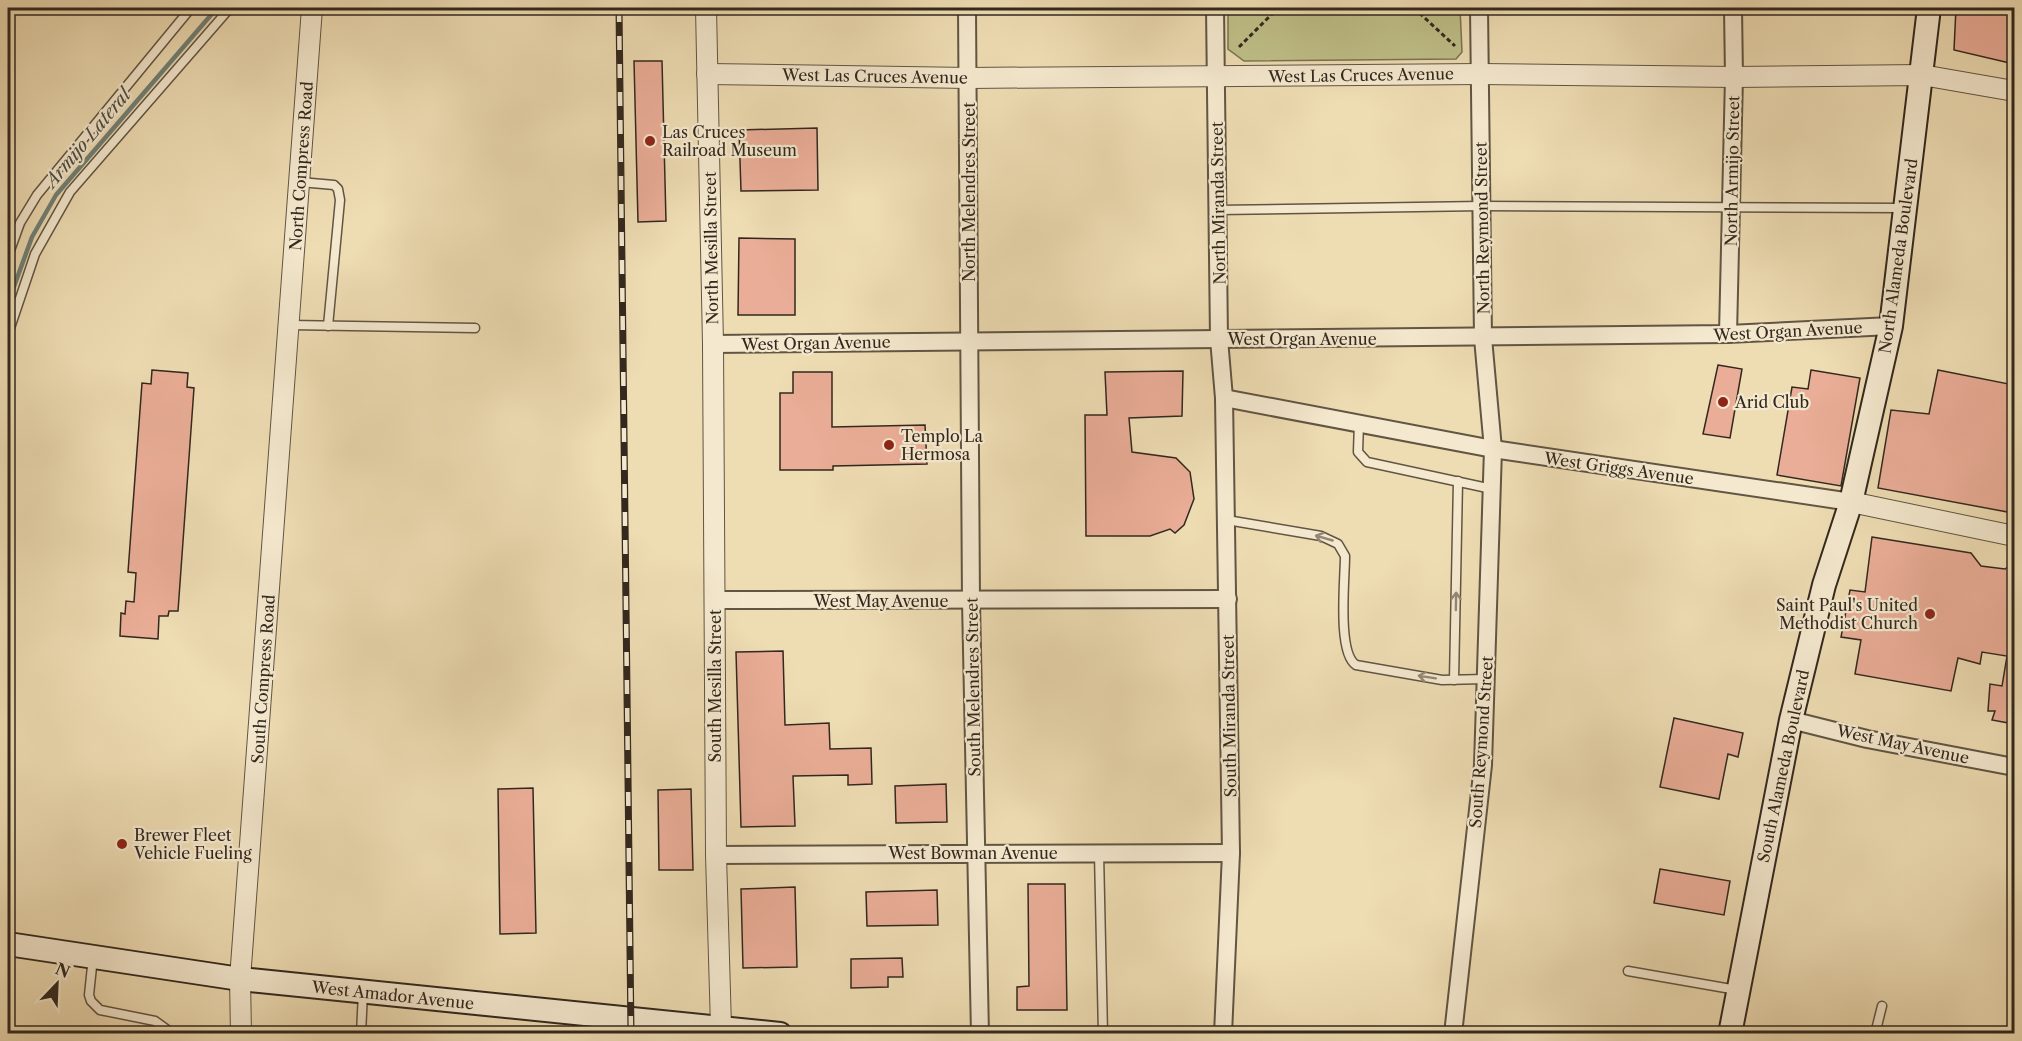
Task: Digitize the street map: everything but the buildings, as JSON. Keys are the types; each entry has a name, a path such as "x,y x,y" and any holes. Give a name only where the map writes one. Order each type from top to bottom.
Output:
{"main road":[{"name":"North Alameda Boulevard","path":"1851,502 1891,326 1929,8"},
{"name":"South Alameda Boulevard","path":"1730,1034 1791,720 1824,585 1851,502"},
{"name":"West Amador Avenue","path":"8,944 240,979 671,1028 721,1028 780,1034"}],"street":[{"name":"North Compress Road","path":"290,325 312,8"},
{"name":"North Mesilla Street","path":"706,8 713,344"},
{"name":"North Melendres Street","path":"967,8 970,341"},
{"name":"North Miranda Street","path":"1215,8 1219,339 1224,398"},
{"name":"North Reymond Street","path":"1479,8 1483,338 1493,449"},
{"name":"North Armijo Street","path":"1728,334 1734,77 1733,8"},
{"name":"West Las Cruces Avenue","path":"707,74 969,78 1480,74 1734,77 1922,75 2014,91"},
{"name":"South Compress Road","path":"241,1034 240,979 290,325"},
{"name":"West Organ Avenue","path":"713,344 1483,338 1728,334 1891,326"},
{"name":"South Melendres Street","path":"970,341 971,601 980,1034"},
{"name":"South Mesilla Street","path":"713,344 716,855 721,1028"},
{"name":"West Griggs Avenue","path":"1224,398 1493,449 1851,502 2014,536"},
{"name":"South Miranda Street","path":"1223,1034 1231,853 1224,398"},
{"name":"South Reymond Street","path":"1453,1034 1483,765 1493,449"},
{"name":"West May Avenue","path":"714,600 1228,599"},
{"name":"West May Avenue","path":"1791,720 1867,739 2014,767"},
{"name":"West Bowman Avenue","path":"716,855 975,852 1231,853"}],"lane":[{"path":"8,256 20,223 37,195 191,8"},
{"path":"8,334 35,254 70,192 230,8"},
{"path":"300,182 334,185 338,189 340,200 328,326"},
{"path":"1218,210 1482,206 1906,208"},
{"path":"290,325 475,328"},
{"path":"1359,423 1358,452 1367,462 1492,489"},
{"path":"1454,680 1458,481"},
{"path":"1227,520 1321,536 1338,544 1345,556 1345,647 1351,662 1364,667 1454,680 1486,679"},
{"path":"1098,853 1103,1034"},
{"path":"93,957 89,995 91,1001 100,1010 155,1021 174,1034"},
{"path":"1628,971 1739,990"},
{"path":"361,1034 363,992"},
{"path":"1875,1034 1882,1006"}],"path":[{"path":"1239,47 1278,8"},
{"path":"1414,8 1455,46"}],"green space":[{"path":"1228,8 1460,8 1462,52 1456,59 1244,61 1228,49"}],"waterway":[{"name":"Armijo Lateral","path":"8,303 32,237 56,195 217,8"}],"railway":[{"path":"619,8 631,1034"}],"place":[{"name":"Las Cruces Railroad Museum","path":"650,141"},
{"name":"Arid Club","path":"1723,402"},
{"name":"Templo La Hermosa","path":"889,445"},
{"name":"Saint Paul's United Methodist Church","path":"1930,614"},
{"name":"Brewer Fleet Vehicle Fueling","path":"122,844"}]}
